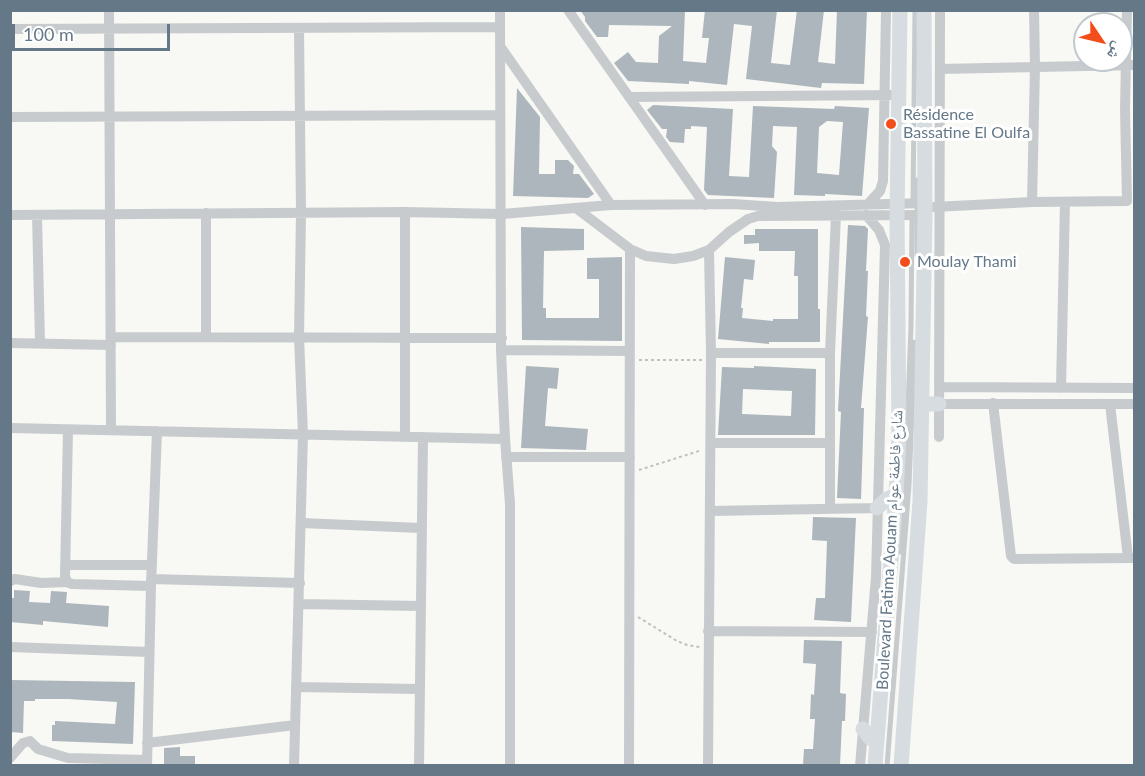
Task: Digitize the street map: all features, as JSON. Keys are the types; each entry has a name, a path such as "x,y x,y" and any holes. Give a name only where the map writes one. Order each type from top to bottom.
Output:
{"main road":[{"name":"Boulevard Fatima Aouam شارع فاطمة عوام","path":"900,10 892,95 917,209 923,404 920,501 901,765"},
{"name":"Boulevard Fatima Aouam شارع فاطمة عوام","path":"875,765 917,209 924,10"},
{"path":"923,404 939,404"},
{"path":"878,508 884,501 896,495"},
{"path":"863,729 870,738 877,741"}],"street":[{"path":"109,10 111,117 108,214 111,430"},
{"path":"500,10 501,350 510,515 510,765"},
{"path":"568,10 705,205"},
{"path":"576,208 630,249 646,256 674,259 693,256 709,250 729,232 748,219 758,216 836,215 866,210 880,191 884,181 892,95 886,10"},
{"path":"939,436 939,387 917,209 940,69 940,10"},
{"path":"1032,202 1034,10"},
{"path":"10,29 499,27"},
{"path":"294,765 303,434 299,337 301,213 299,29"},
{"path":"500,45 611,205"},
{"path":"940,69 1073,66"},
{"path":"10,215 405,212 502,214 611,205 733,204 866,210 1032,202 1131,201 1130,72"},
{"path":"629,97 892,95"},
{"path":"10,117 500,115"},
{"path":"1061,388 1065,202"},
{"path":"860,765 876,577 885,245 879,230 866,210"},
{"path":"405,212 405,436"},
{"path":"206,213 206,337"},
{"path":"38,215 40,343"},
{"path":"830,509 830,354 836,215"},
{"path":"629,765 630,249"},
{"path":"708,765 711,445 709,250"},
{"path":"10,343 206,337 502,338"},
{"path":"501,350 630,355"},
{"path":"711,356 830,354"},
{"path":"939,387 1134,388"},
{"path":"939,404 1134,404"},
{"path":"993,404 1011,556 1014,559 1131,558 1110,404"},
{"path":"10,428 505,439"},
{"path":"67,582 65,565 68,430"},
{"path":"10,758 23,743 30,741 38,749 68,758 147,763 157,431"},
{"path":"419,765 423,437"},
{"path":"711,445 830,443"},
{"path":"506,457 630,457"},
{"path":"710,510 878,508"},
{"path":"301,523 421,528"},
{"path":"65,565 152,565"},
{"path":"10,581 15,579 72,584 300,583"},
{"path":"299,604 421,606"},
{"path":"708,631 872,632"},
{"path":"10,647 149,652"},
{"path":"297,687 419,689"},
{"path":"147,743 295,725"}],"lane":[{"path":"885,765 905,486 917,209 917,10"}],"path":[{"path":"630,355 711,356"},
{"path":"630,472 711,445"},
{"path":"629,612 677,641 708,649"}],"building":[{"path":"580,10 685,10 683,61 706,63 709,38 702,38 705,10 777,10 771,63 790,65 797,10 824,10 818,62 835,64 837,10 867,10 864,84 822,83 821,88 746,79 752,26 734,24 727,85 689,81 689,84 628,81 614,63 628,52 636,62 658,63 659,36 672,26 609,25 608,37 597,37"},
{"path":"517,88 540,117 539,174 555,174 555,160 568,160 574,166 573,174 579,174 594,194 588,198 513,196"},
{"path":"653,105 733,109 729,176 749,177 753,106 869,108 862,196 794,195 797,127 773,126 772,146 777,152 774,198 708,195 704,190 707,127 691,126 691,129 685,129 684,143 670,142 666,137 667,129 662,129 647,110","holes":["827,121 843,122 839,175 817,173 819,127"]},
{"path":"848,225 865,226 868,229 866,316 868,317 861,408 864,408 861,499 837,498 841,412 838,411"},
{"path":"521,227 584,229 584,250 544,251 543,308 546,308 546,318 599,318 599,279 587,279 587,258 622,257 622,341 522,340"},
{"path":"755,229 818,229 820,342 769,342 769,344 718,339 725,257 755,260 753,280 744,279 742,318 773,321 773,319 798,319 798,276 794,276 795,251 759,251 759,243 744,244 744,235 755,235"},
{"path":"526,366 559,368 557,389 548,388 545,426 588,429 586,450 521,448"},
{"path":"754,366 816,369 815,435 718,435 722,367 754,368","holes":["743,389 792,391 791,416 742,414"]},
{"path":"813,517 856,518 851,622 814,620 816,598 825,598 827,541 812,540"},
{"path":"14,590 30,591 29,602 50,603 51,591 67,592 66,603 109,606 108,627 43,621 43,625 10,622 10,598 14,598"},
{"path":"804,640 842,641 840,693 846,694 840,765 803,765 804,749 813,749 815,719 810,719 816,664 803,663"},
{"path":"10,680 135,682 133,744 52,741 52,725 55,725 55,721 115,724 117,702 68,699 24,701 23,733 10,732"},
{"path":"180,747 180,756 195,756 195,765 164,765 164,748"}],"place":[{"name":"Résidence Bassatine El Oulfa","path":"891,124"},
{"name":"Moulay Thami","path":"905,262"}]}
